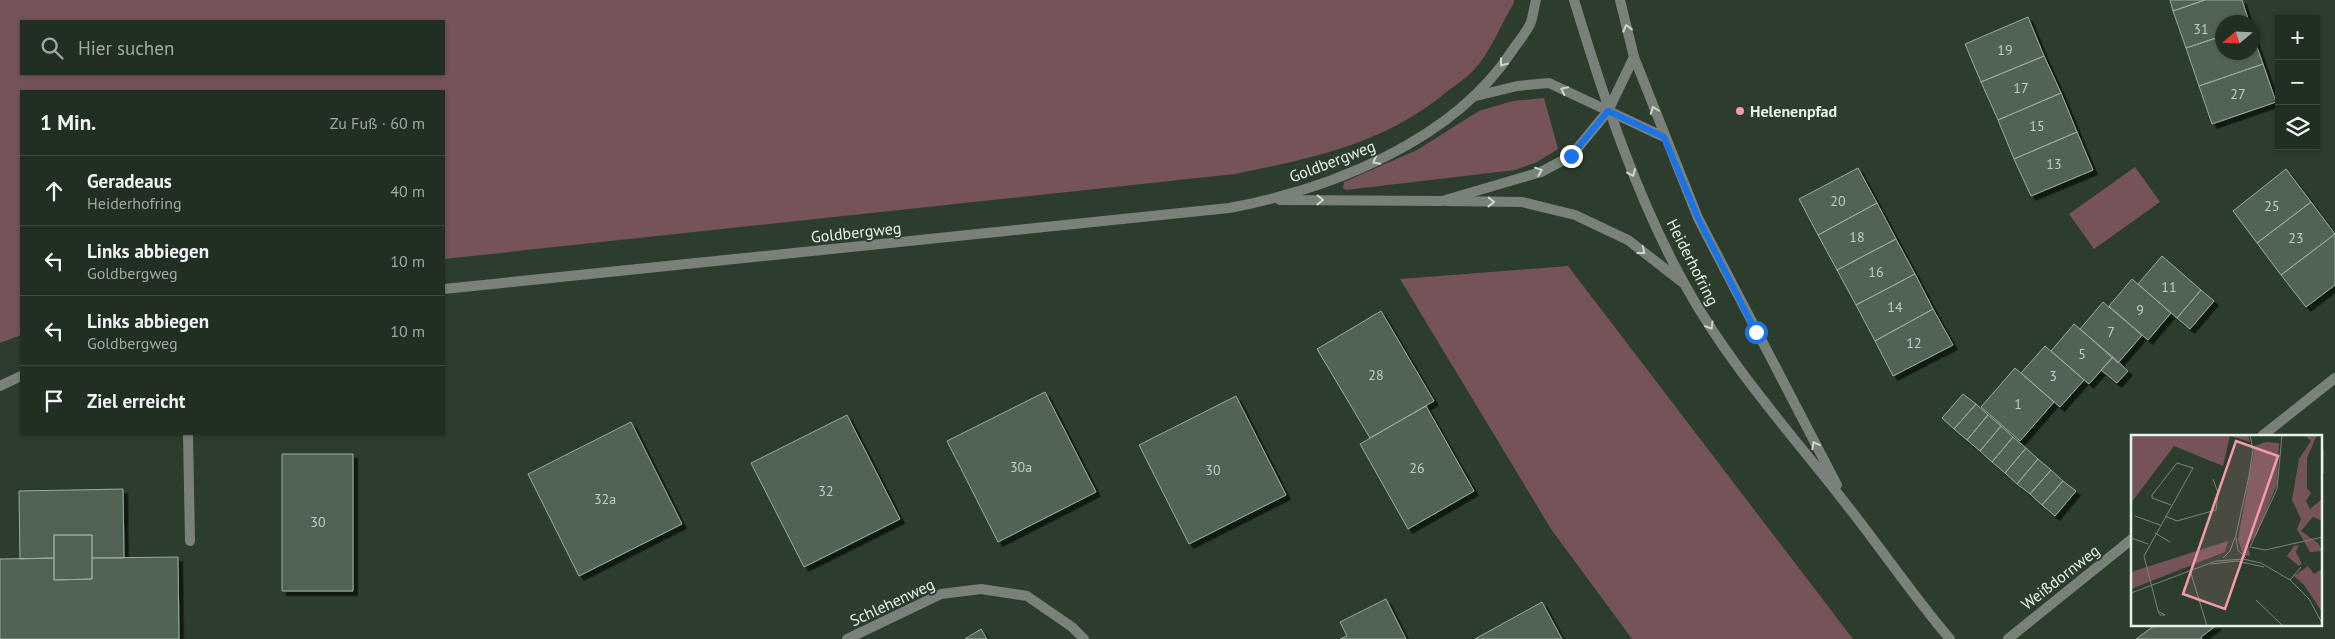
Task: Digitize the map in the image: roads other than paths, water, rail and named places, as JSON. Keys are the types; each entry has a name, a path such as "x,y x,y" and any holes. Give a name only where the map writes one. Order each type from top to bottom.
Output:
{"street":[{"name":"Goldbergweg","path":"445,289 1229,208 1271,200 1360,169 1417,140 1476,96 1504,64 1530,23 1536,0"},
{"name":"Heiderhofring","path":"1574,0 1608,111 1631,170 1684,285 1722,346 1754,390 1846,504 1950,639"},
{"name":"Heiderhofring","path":"1620,0 1634,57 1664,137 1698,218 1846,504"},
{"name":"Goldbergweg","path":"1442,201 1541,172 1571,156 1608,111 1634,57"},
{"name":"Goldbergweg","path":"1476,96 1517,86 1549,83 1664,137"},
{"name":"Goldbergweg","path":"1271,200 1522,202 1575,215 1628,240 1684,285"},
{"path":"0,386 20,376"},
{"path":"2263,435 2335,378"},
{"path":"188,435 190,541"},
{"name":"Weißdornweg","path":"2008,639 2131,540"},
{"name":"Schlehenweg","path":"848,639 941,594 981,589 1027,596 1072,627 1084,639"}],"place":[{"name":"Helenenpfad","path":"1740,111"}]}
